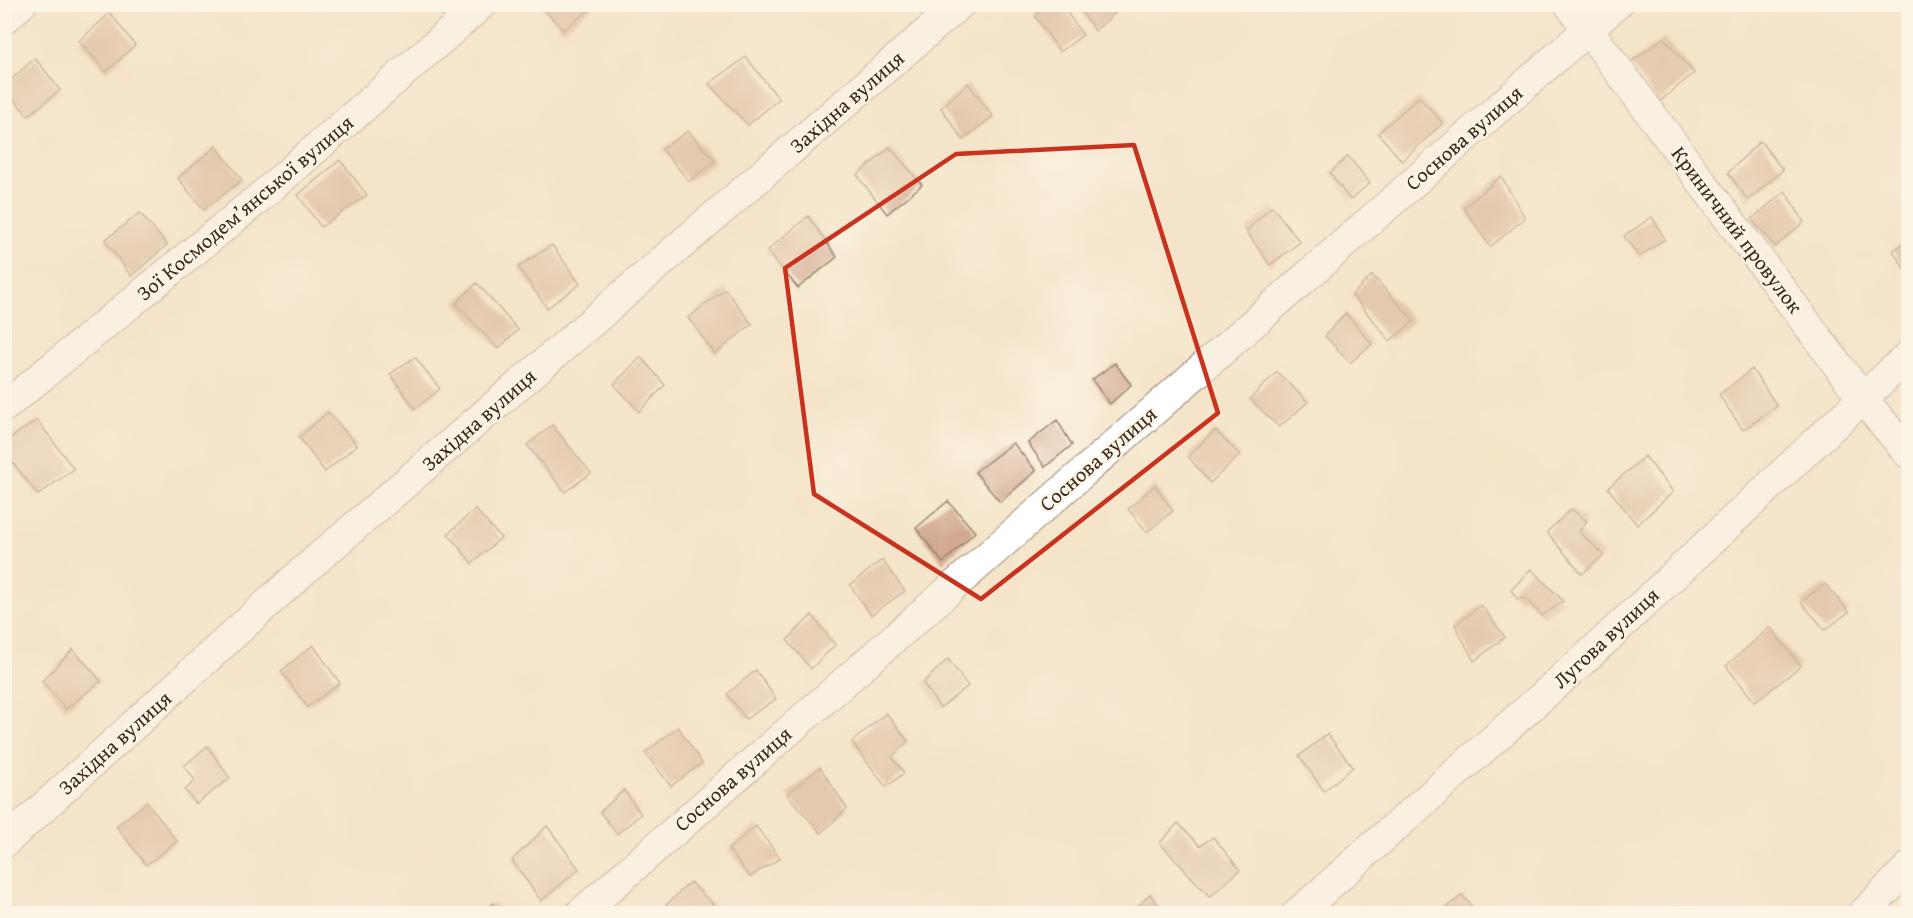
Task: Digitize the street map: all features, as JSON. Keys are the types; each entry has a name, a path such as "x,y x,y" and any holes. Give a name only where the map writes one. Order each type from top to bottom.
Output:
{"street":[{"path":"4,19 21,4"},
{"name":"Зої Космодем’янської вулиця","path":"4,407 259,198 482,4"},
{"name":"Західна вулиця","path":"4,843 301,573 960,4"},
{"name":"Криничний провулок","path":"1569,4 1863,399 1908,453"},
{"name":"Соснова вулиця","path":"580,914 1617,4"},
{"name":"Лугова вулиця","path":"1297,914 1590,654 1908,356"},
{"path":"1863,914 1908,868"}],"highlighted area":[{"path":"1134,145 1218,413 981,599 814,494 785,268 956,154"}],"building":[{"path":"539,4 597,4 563,30"},
{"path":"1047,4 1061,4 1083,35 1060,52 1035,16"},
{"path":"1076,4 1125,4 1095,31"},
{"path":"110,13 135,45 106,72 79,41"},
{"path":"1664,38 1694,73 1658,103 1630,63"},
{"path":"746,57 779,99 748,125 709,84"},
{"path":"35,58 60,90 28,116 5,85"},
{"path":"968,83 993,116 963,140 941,108"},
{"path":"1419,97 1443,123 1402,161 1378,133"},
{"path":"688,131 715,161 689,181 662,149"},
{"path":"1760,141 1783,170 1748,200 1728,173"},
{"path":"216,146 242,180 204,210 178,178"},
{"path":"890,147 922,185 887,214 857,175"},
{"path":"1348,156 1370,183 1350,200 1330,173"},
{"path":"340,160 367,195 321,227 298,195"},
{"path":"1501,176 1525,218 1490,247 1464,208"},
{"path":"1785,191 1804,222 1775,247 1752,219"},
{"path":"1272,206 1300,242 1270,265 1246,231"},
{"path":"140,213 167,245 131,276 105,240"},
{"path":"808,216 837,257 798,288 767,251"},
{"path":"1652,217 1665,239 1639,257 1624,236"},
{"path":"1908,239 1908,274 1893,251"},
{"path":"552,245 580,284 547,308 518,267"},
{"path":"1372,275 1414,321 1390,341 1352,295"},
{"path":"477,283 518,330 498,349 456,303"},
{"path":"725,289 752,324 715,354 688,318"},
{"path":"1346,313 1372,344 1350,363 1325,336"},
{"path":"415,357 440,389 415,409 390,374"},
{"path":"641,357 665,385 639,412 614,384"},
{"path":"1115,363 1131,385 1110,404 1092,380"},
{"path":"1752,369 1777,406 1743,430 1719,395"},
{"path":"1277,372 1308,402 1279,427 1250,399"},
{"path":"328,412 357,445 325,472 299,437"},
{"path":"37,420 74,469 38,495 5,453 5,442"},
{"path":"1057,420 1072,445 1045,467 1028,443"},
{"path":"552,425 591,473 565,492 527,445"},
{"path":"1215,430 1240,455 1210,483 1188,456"},
{"path":"1013,443 1036,471 1000,502 975,472"},
{"path":"1645,456 1673,492 1637,525 1608,488"},
{"path":"1155,485 1173,511 1147,532 1128,509"},
{"path":"948,501 975,532 943,563 916,528"},
{"path":"475,509 501,538 472,563 448,534"},
{"path":"1571,509 1587,521 1579,532 1604,555 1582,574 1547,532"},
{"path":"882,560 905,591 871,615 850,585"},
{"path":"1531,569 1563,601 1542,616 1525,598 1518,600 1511,590"},
{"path":"1825,584 1849,612 1825,630 1801,602"},
{"path":"1481,605 1505,637 1474,661 1455,625"},
{"path":"812,615 835,645 811,669 787,640"},
{"path":"1770,627 1801,666 1755,702 1726,666"},
{"path":"313,645 340,683 307,707 281,671"},
{"path":"73,649 101,681 66,709 42,681"},
{"path":"948,659 968,686 940,708 923,683"},
{"path":"756,670 776,699 746,719 727,694"},
{"path":"886,713 908,741 892,757 904,773 886,787 852,742"},
{"path":"678,727 702,763 671,786 645,753"},
{"path":"1327,734 1353,767 1324,791 1299,756"},
{"path":"207,746 230,778 196,804 185,790 195,780 184,766"},
{"path":"820,767 847,809 821,833 787,794"},
{"path":"624,790 641,814 617,834 600,812"},
{"path":"147,802 177,841 146,865 116,826"},
{"path":"1178,823 1200,846 1213,837 1240,870 1210,897 1160,843"},
{"path":"547,826 579,869 541,901 512,860"},
{"path":"756,826 780,858 750,877 728,849"},
{"path":"690,882 720,911 717,914 666,914 662,909"},
{"path":"1150,894 1164,914 1131,914"},
{"path":"1462,895 1479,914 1439,914"},
{"path":"493,903 501,914 483,914"}]}
